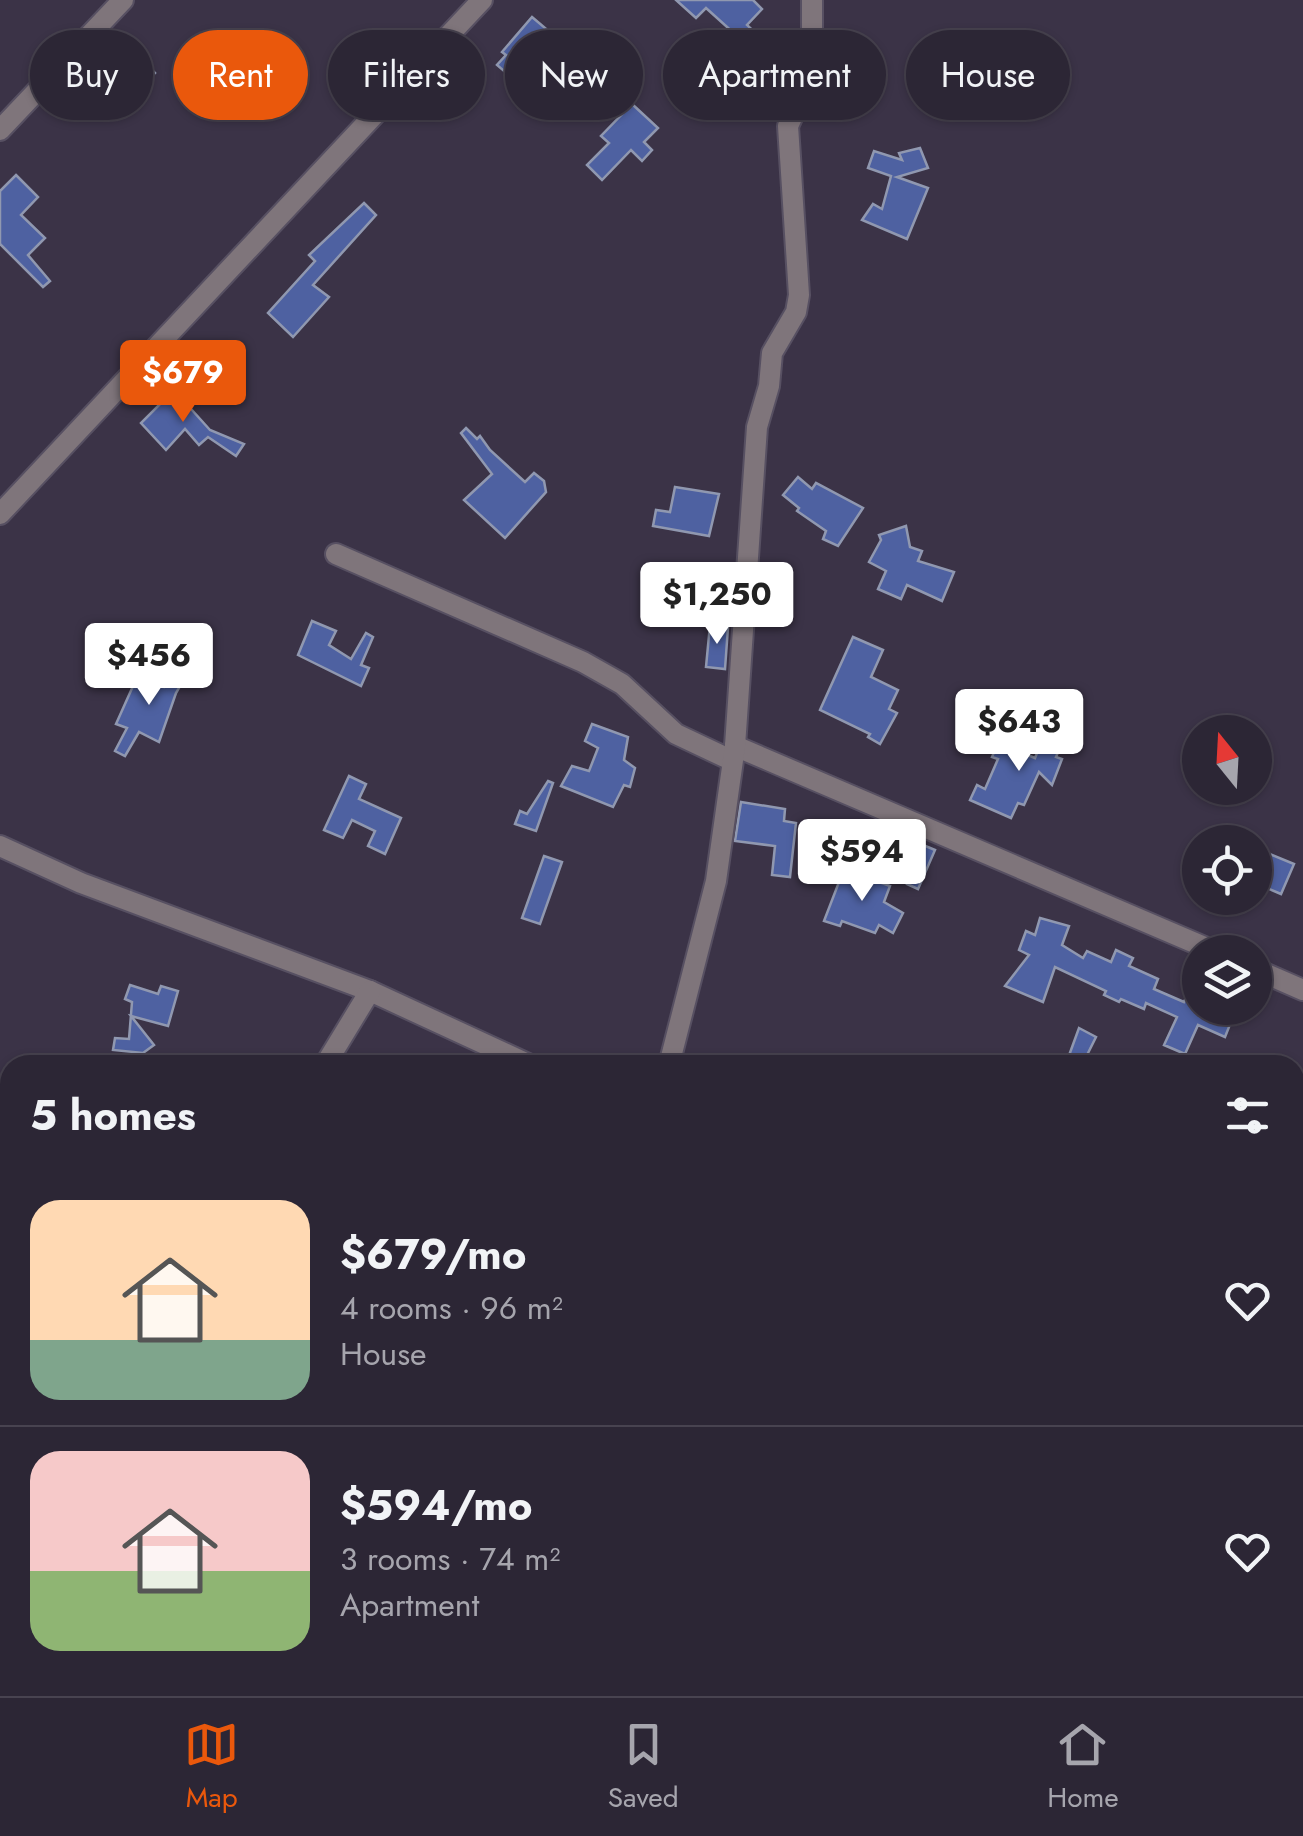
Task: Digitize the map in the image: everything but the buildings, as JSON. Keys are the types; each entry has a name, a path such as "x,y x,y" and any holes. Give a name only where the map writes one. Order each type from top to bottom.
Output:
{"street":[{"path":"0,130 122,0"},
{"path":"0,514 482,0"},
{"path":"672,1055 716,881 733,753 757,427 769,386 772,353 796,312 799,295 788,126 800,100 812,42 812,0"},
{"path":"336,554 608,675 676,734 733,753 1182,938"},
{"path":"0,846 80,883 370,991 508,1055"},
{"path":"1272,976 1303,990"},
{"path":"331,1055 370,991"}]}
